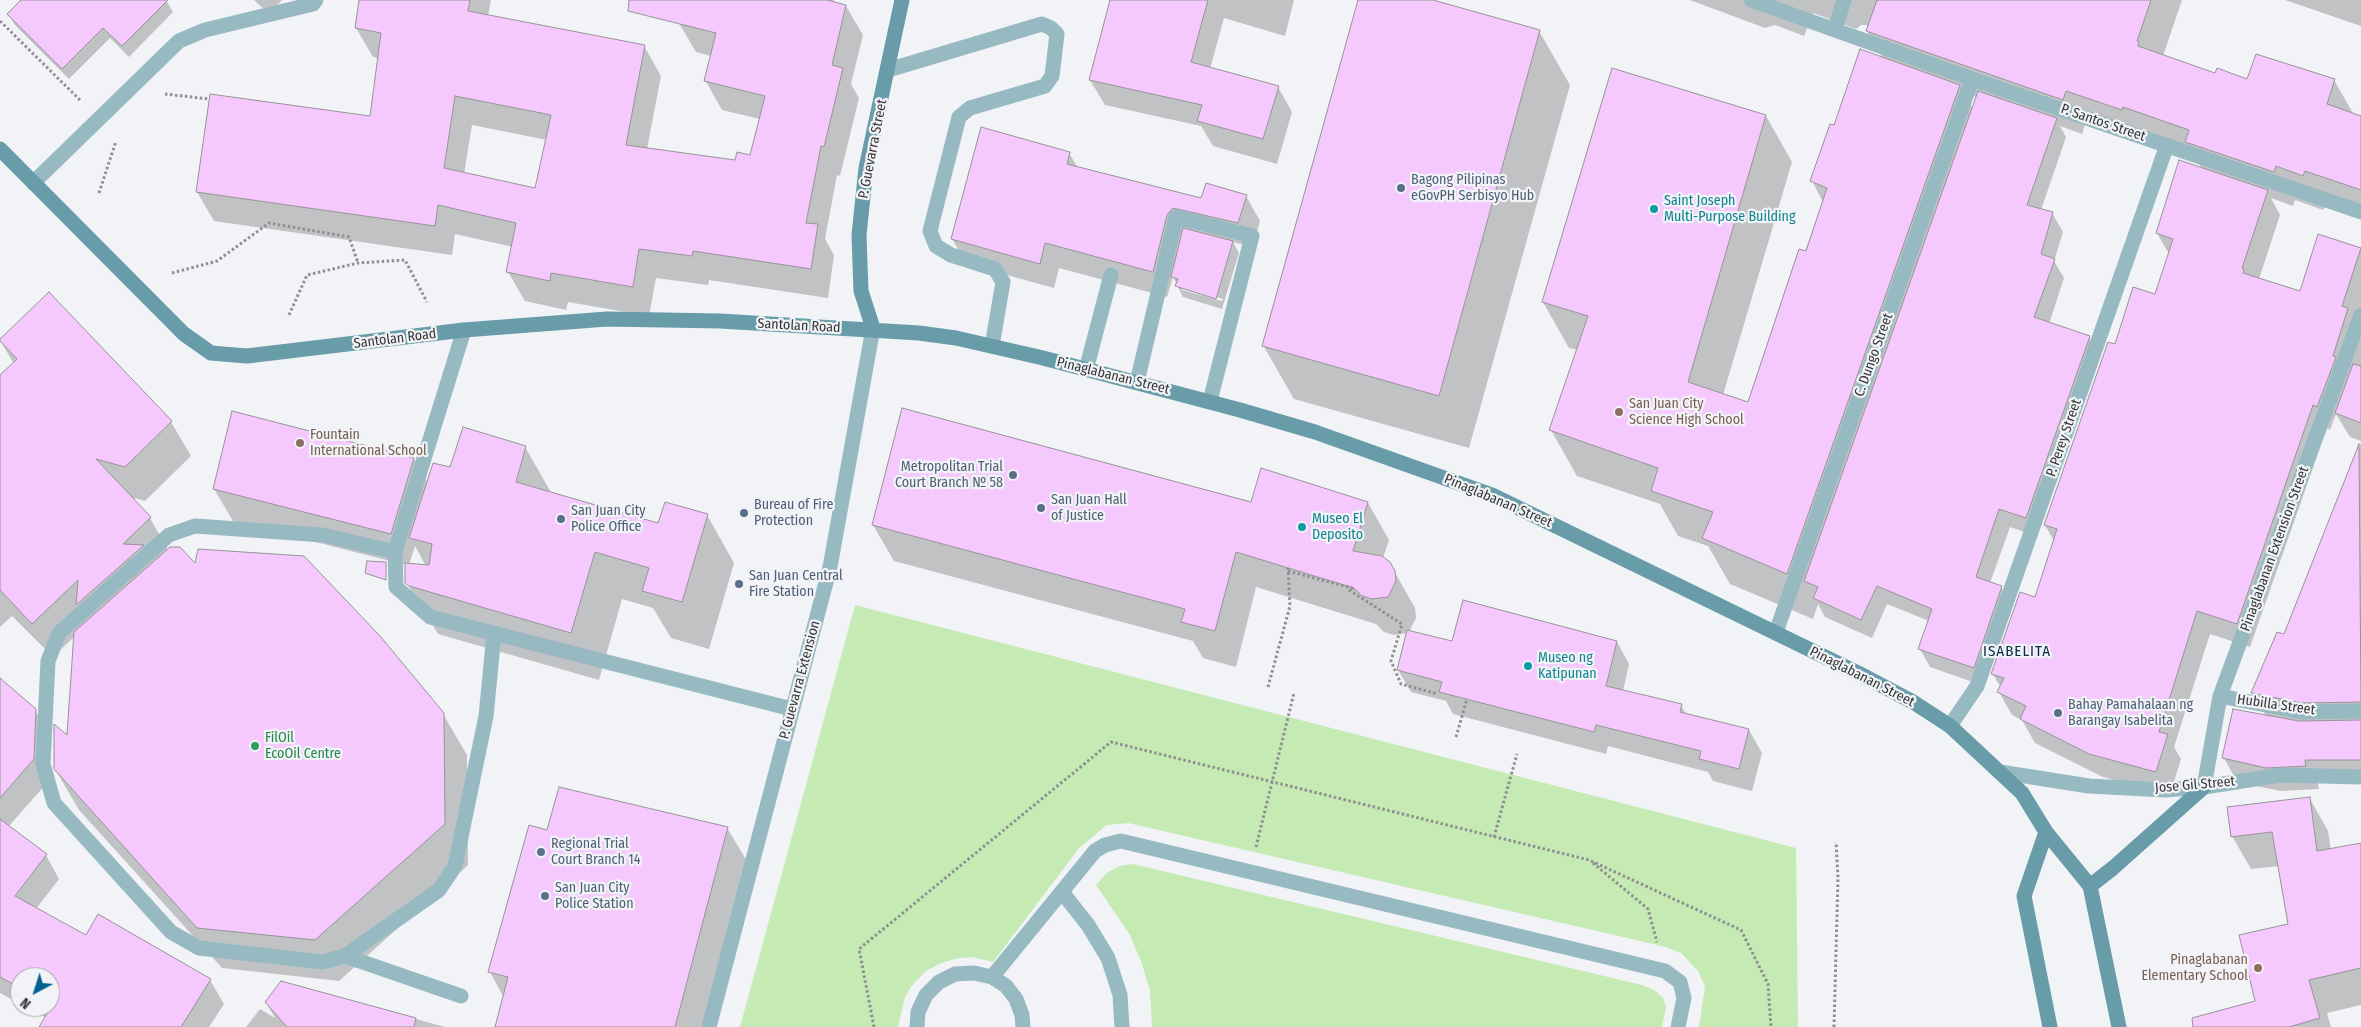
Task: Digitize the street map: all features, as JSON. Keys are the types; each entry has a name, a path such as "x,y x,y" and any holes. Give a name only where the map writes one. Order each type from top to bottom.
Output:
{"main road":[{"name":"P. Guevarra Street","path":"874,328 861,291 859,235 866,168 902,0"},
{"name":"Santolan Road","path":"0,149 184,334 211,353 247,356 464,330 607,319 720,321 820,328 874,328"},
{"name":"Pinaglabanan Street","path":"874,328 956,338 1136,382 1315,432 1492,495 1776,632 1913,702 1950,726 2022,793 2046,832 2090,886 2119,1027"},
{"path":"2090,886 2204,787"},
{"path":"2046,832 2024,896 2050,1027"}],"street":[{"path":"33,183 179,41 205,30 313,4 316,0"},
{"name":"P. Santos Street","path":"1751,0 2361,212"},
{"path":"1840,30 1844,0"},
{"path":"888,70 1042,24 1051,28 1057,34 1052,76 1045,86 970,108 960,117 930,231 936,246 950,255 995,269 1003,282 992,346"},
{"name":"C. Dungo Street","path":"1776,632 1972,78"},
{"name":"P. Perey Street","path":"1950,726 1977,686 2166,145"},
{"path":"1136,382 1176,217 1252,236 1210,402"},
{"path":"1086,370 1111,275"},
{"name":"Pinaglabanan Extension Street","path":"2204,787 2220,696 2361,315"},
{"name":"P. Guevarra Extension","path":"709,1027 830,566 874,328"},
{"path":"464,330 395,552 396,587 430,617 792,709"},
{"path":"395,552 323,535 195,526 169,535 59,633 48,661 43,764 54,803 171,932 200,948 322,962 345,956 438,890 456,866 486,716 494,634"},
{"name":"Hubilla Street","path":"2220,696 2301,712 2361,711"},
{"name":"Jose Gil Street","path":"2000,772 2088,786 2165,790 2204,787 2281,775 2361,777"},
{"path":"992,977 1095,851 1105,844 1121,841 1665,972 1680,982 1684,998 1678,1027"},
{"path":"1062,892 1088,925 1108,958 1120,995 1122,1027"},
{"path":"345,956 461,996"},
{"path":"917,1027 918,1012 926,995 939,982 955,974 974,972 992,977 1006,986 1016,999 1022,1015 1023,1027"}],"path":[{"path":"0,21 98,118"},
{"path":"158,100 165,94 209,100"},
{"path":"99,193 118,137"},
{"path":"172,273 217,261 270,223 349,237 358,263"},
{"path":"289,315 307,275 358,263 405,260 427,302"},
{"path":"1268,686 1290,606 1288,570 1349,590 1402,624 1391,661 1401,684 1438,694"},
{"path":"1349,590 1355,590"},
{"path":"1250,872 1294,693"},
{"path":"1456,737 1467,699"},
{"path":"1494,837 1517,754"},
{"path":"1834,1027 1838,878 1836,842"},
{"path":"1589,860 1648,909 1665,972"}],"green space":[{"path":"855,605 1796,848 1798,1027 1699,1027 1705,986 1698,971 1681,953 1662,946 1128,823 1107,825 1080,847 993,962 972,957 959,958 941,963 926,971 912,985 905,997 898,1027 740,1027"},
{"path":"1133,864 1642,985 1654,990 1663,998 1666,1007 1662,1027 1152,1027 1150,991 1142,964 1130,935 1096,885 1108,872 1119,866"}],"building":[{"path":"21,0 168,0 122,46 103,28 62,69 7,14"},
{"path":"359,0 470,0 468,11 645,45 626,145 735,160 737,152 750,155 765,96 704,81 716,33 628,11 629,0 827,0 846,5 832,65 843,68 824,147 821,146 806,223 818,224 811,269 693,251 692,256 639,249 633,287 551,273 550,281 506,272 516,223 438,205 435,226 196,192 210,94 370,116 381,33 355,28","holes":["455,96 551,115 535,188 444,168"]},
{"path":"1110,0 1208,0 1191,62 1279,86 1263,139 1197,121 1202,105 1089,80"},
{"path":"1358,0 1433,0 1540,30 1439,396 1262,346"},
{"path":"1877,0 2151,0 2137,41 2139,42 2138,46 2215,73 2217,68 2247,79 2256,54 2335,79 2327,104 2361,116 2361,190 2305,171 2303,176 2276,166 2274,172 2185,142 2189,130 2123,107 2122,110 2066,91 2063,100 1866,31"},
{"path":"1860,49 1960,85 1787,574 1702,538 1713,512 1651,491 1658,468 1549,430 1588,316 1542,302 1612,68 1766,115 1688,382 1748,402 1799,249 1806,251 1827,188 1810,181 1830,124 1834,125"},
{"path":"1978,91 2057,118 2027,205 2053,212 2041,254 2055,259 2034,317 2090,336 2026,518 1999,509 1976,577 2002,586 1974,668 1918,649 1932,609 1877,586 1861,620 1813,598 1818,587 1804,581"},
{"path":"981,127 1070,152 1067,164 1201,198 1206,183 1247,195 1238,223 1173,208 1167,215 1153,272 1045,243 1040,264 951,239"},
{"path":"2179,160 2268,190 2242,268 2244,269 2243,273 2300,291 2318,234 2361,248 2342,306 2348,308 2333,356 2336,357 2317,407 2313,405 2237,624 2197,611 2159,732 2168,734 2156,772 2089,754 2020,719 2026,706 1997,692 2004,678 1991,674 2020,592 2035,597 2057,529 2044,525 2108,342 2115,344 2133,287 2155,294 2173,239 2156,233"},
{"path":"1183,228 1233,241 1216,299 1175,286 1178,279 1171,277"},
{"path":"49,292 172,421 125,467 96,459 151,517 123,544 144,545 76,605 78,580 32,624 0,590 0,375 17,359 0,339"},
{"path":"2353,364 2361,366 2361,423 2335,413"},
{"name":"San Juan Hall of Justice","path":"902,408 1251,502 1261,468 1368,502 1353,551 1382,556 1390,562 1395,571 1396,581 1388,597 1372,599 1362,596 1354,588 1236,552 1215,631 1181,622 1185,609 872,525"},
{"path":"232,411 414,458 391,534 213,489"},
{"path":"463,427 526,446 516,482 658,523 665,502 708,514 682,602 642,591 649,568 595,552 571,633 409,586 405,583 405,563 429,565 432,544 409,538 433,463 450,467"},
{"path":"2359,444 2361,702 2302,703 2251,693 2277,632 2284,634"},
{"name":"FilOil EcoOil Centre","path":"170,547 180,547 195,563 198,549 304,556 380,636 444,713 445,824 315,940 197,928 54,769 54,724 67,735 74,632"},
{"path":"367,561 386,562 386,580 365,573"},
{"name":"Museo ng Katipunan","path":"1463,600 1617,641 1606,686 1682,704 1680,712 1749,729 1739,769 1699,759 1701,751 1596,725 1594,732 1439,692 1442,682 1397,670 1407,630 1452,641"},
{"path":"0,678 36,709 34,759 0,798"},
{"path":"2233,709 2299,721 2361,720 2361,760 2305,760 2306,766 2266,768 2222,758"},
{"path":"559,787 728,827 675,1027 495,1027 508,977 488,972 529,825 547,830"},
{"path":"2310,797 2317,851 2361,843 2361,968 2309,980 2320,1018 2289,1027 2193,1027 2192,1018 2255,1001 2239,935 2288,924 2272,832 2231,837 2227,807"},
{"path":"0,819 47,854 15,896 86,935 98,914 211,979 181,1027 39,1027 45,1017 60,1017 60,967 10,967 10,982 0,977"},
{"path":"281,981 416,1018 414,1027 287,1027 265,1002"}],"place":[{"name":"Bagong Pilipinas eGovPH Serbisyo Hub","path":"1401,188"},
{"name":"Saint Joseph Multi-Purpose Building","path":"1654,209"},
{"name":"San Juan City Science High School","path":"1619,412"},
{"name":"Fountain International School","path":"300,443"},
{"name":"Metropolitan Trial Court Branch № 58","path":"1013,475"},
{"name":"San Juan Hall of Justice","path":"1041,508"},
{"name":"Bureau of Fire Protection","path":"744,513"},
{"name":"San Juan City Police Office","path":"561,519"},
{"name":"Museo El Deposito","path":"1302,527"},
{"name":"San Juan Central Fire Station","path":"739,584"},
{"name":"Museo ng Katipunan","path":"1528,666"},
{"name":"Bahay Pamahalaan ng Barangay Isabelita","path":"2058,713"},
{"name":"FilOil EcoOil Centre","path":"255,746"},
{"name":"Regional Trial Court Branch 14","path":"541,852"},
{"name":"San Juan City Police Station","path":"545,896"},
{"name":"Pinaglabanan Elementary School","path":"2258,968"}],"district":[{"name":"ISABELITA","path":"2017,652"}]}
